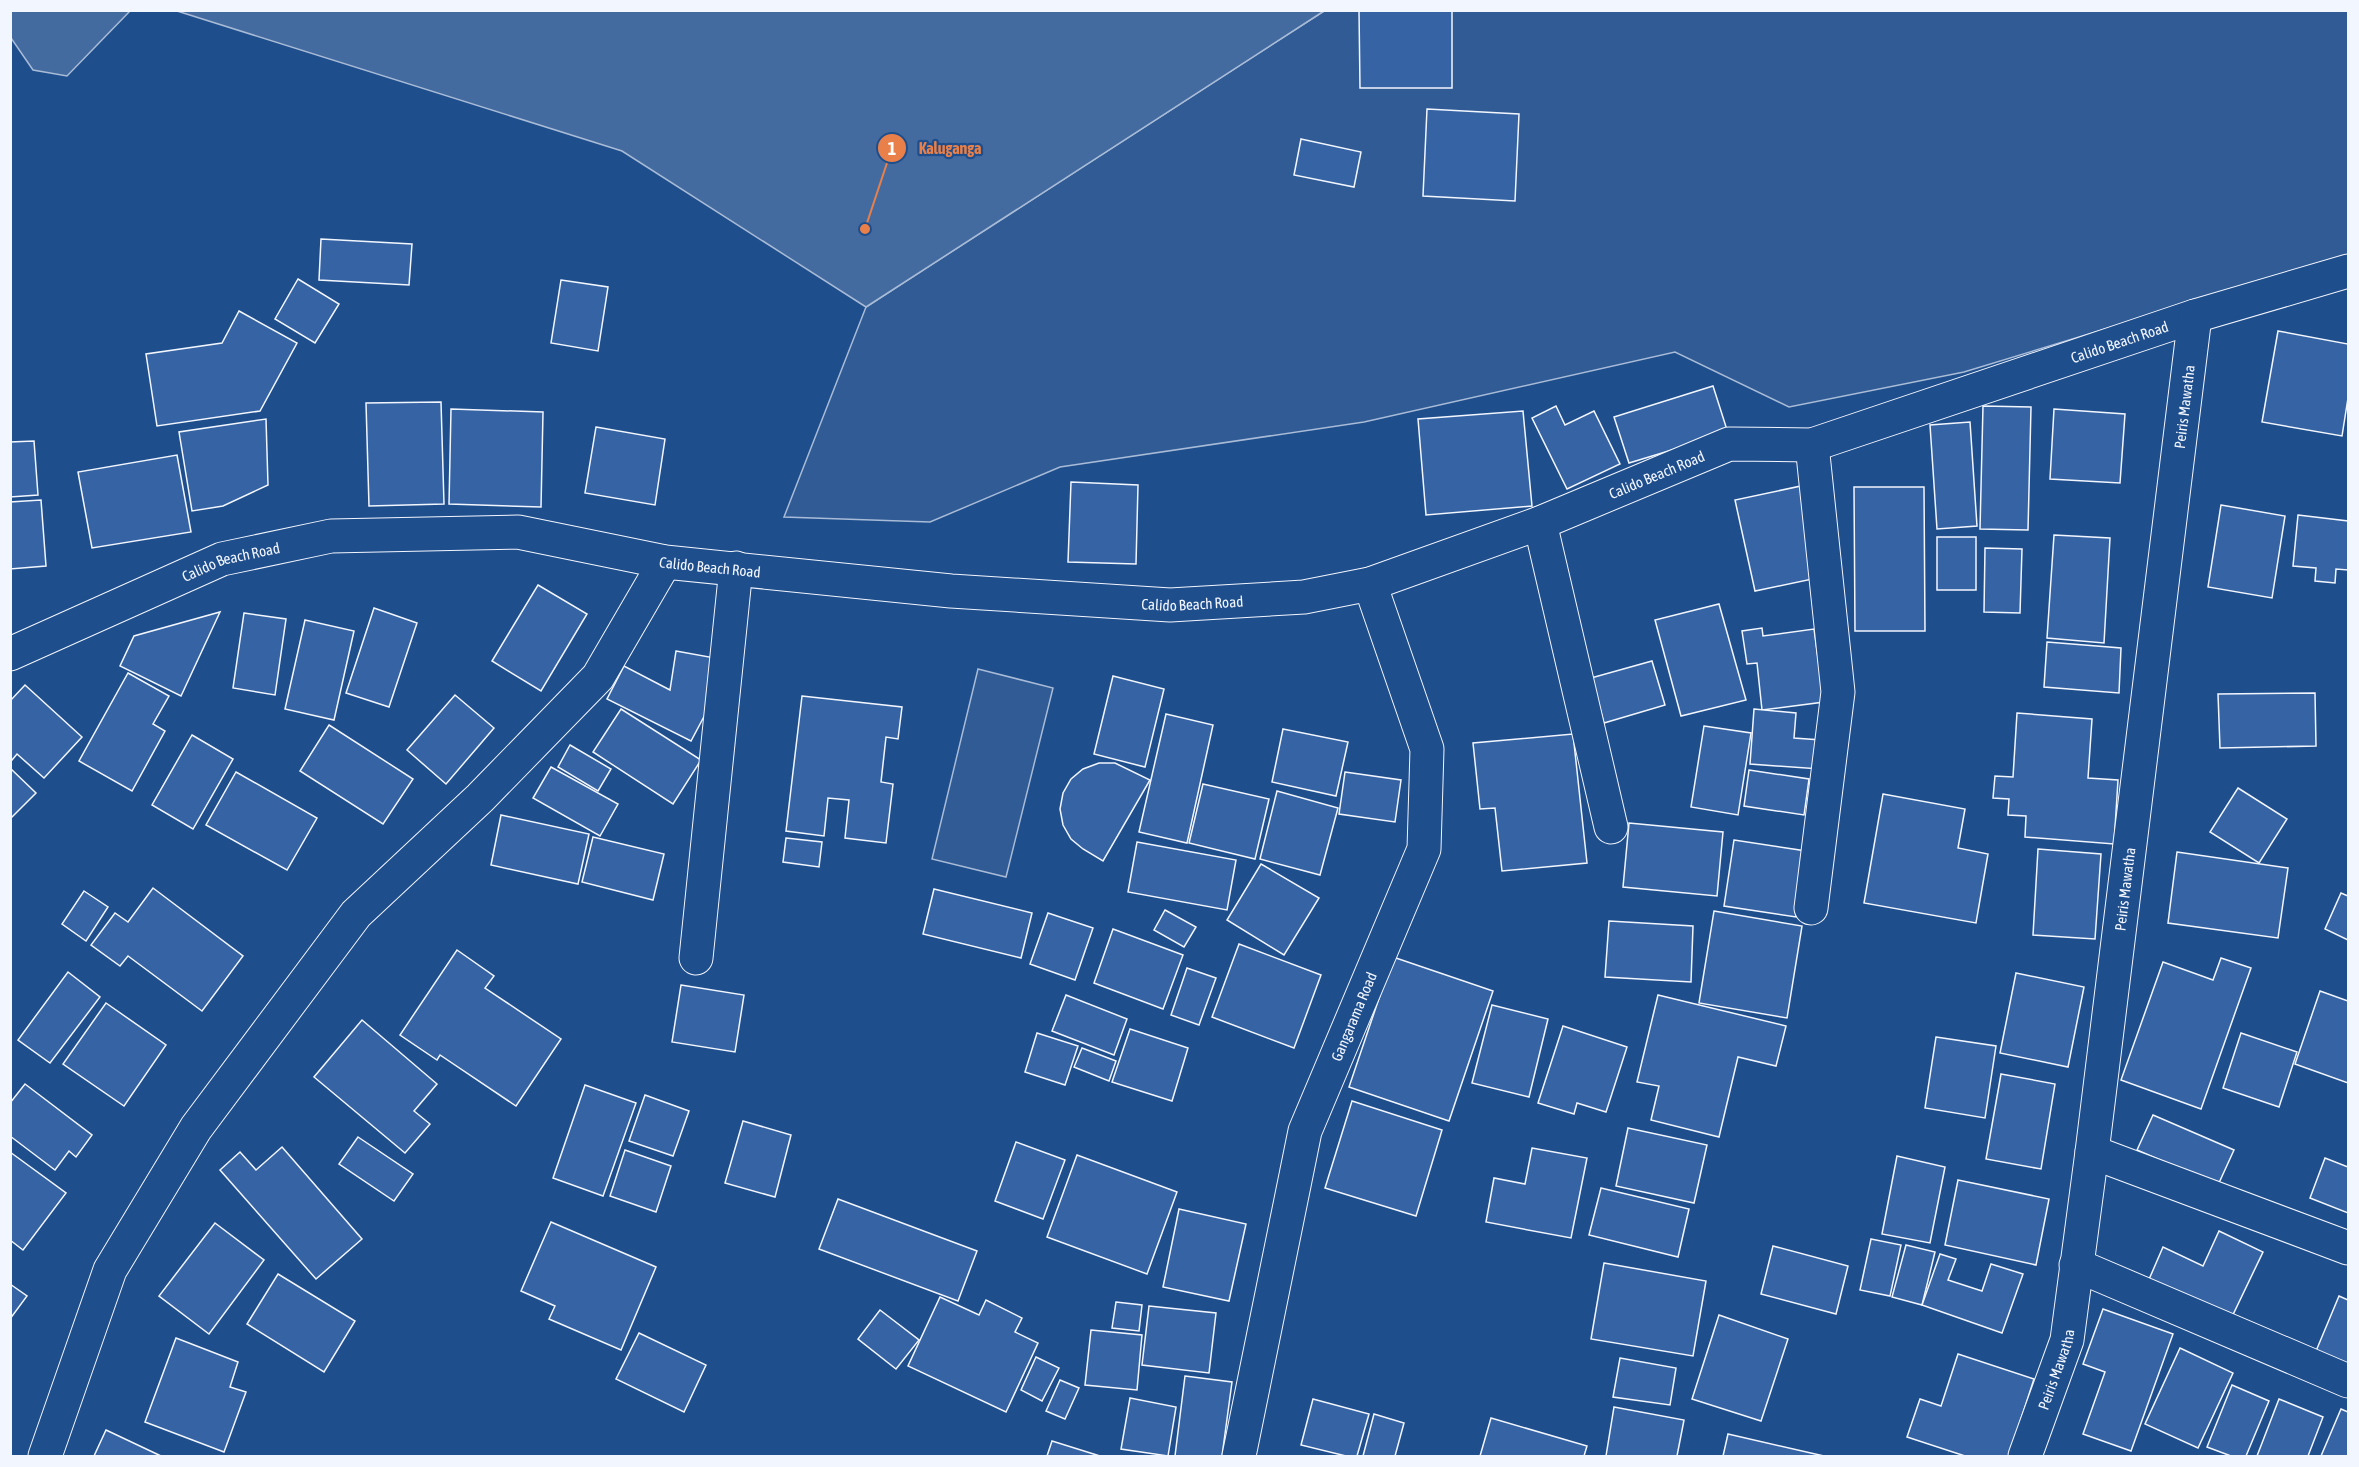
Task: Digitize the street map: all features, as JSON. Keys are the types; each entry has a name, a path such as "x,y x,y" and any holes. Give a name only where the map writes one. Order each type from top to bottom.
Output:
{"street":[{"name":"Calido Beach Road","path":"10,654 222,559 331,536 518,532 665,561 951,591 1170,606 1304,597 1370,584 1540,523 1729,444 1812,445 2195,316 2349,271"},
{"name":"Peiris Mawatha","path":"2025,1456 2067,1340 2195,316"},
{"path":"1811,908 1838,692 1812,445"},
{"path":"1540,523 1611,827"},
{"path":"45,1456 110,1270 196,1128 356,914 480,798 598,677 665,561"},
{"path":"696,958 736,568"},
{"name":"Gangarama Road","path":"1239,1456 1305,1131 1424,849 1427,749 1370,584"},
{"path":"2092,1152 2349,1248"},
{"path":"2076,1265 2349,1381"}],"shaded area":[{"path":"1324,10 866,307 622,151 177,11"},
{"path":"10,11 130,11 67,76 33,70 11,38"},
{"path":"1324,11 2348,11 2348,255 1964,372 1789,407 1675,352 1364,422 1060,467 930,522 784,517 866,307"},
{"path":"978,669 1053,688 1006,877 932,859"}],"building":[{"path":"1359,10 1452,10 1452,88 1360,88"},
{"path":"1427,109 1519,114 1515,201 1423,196"},
{"path":"1301,139 1361,152 1354,187 1294,175"},
{"path":"321,239 412,244 409,285 319,280"},
{"path":"298,279 339,304 315,343 275,319"},
{"path":"561,280 608,287 598,351 551,343"},
{"path":"239,311 297,343 260,411 157,426 146,354 222,343"},
{"path":"2278,331 2348,344 2348,398 2342,436 2262,422"},
{"path":"1713,386 1728,433 1629,463 1614,417"},
{"path":"441,402 444,504 369,506 366,403"},
{"path":"1556,406 1565,425 1594,411 1620,464 1567,489 1532,418"},
{"path":"1983,406 2031,407 2028,530 1980,529"},
{"path":"451,409 543,412 541,507 449,504"},
{"path":"2054,409 2125,414 2120,483 2050,479"},
{"path":"1523,411 1532,506 1426,515 1418,419"},
{"path":"266,419 268,485 223,506 192,511 179,432"},
{"path":"1970,422 1977,526 1937,529 1930,425"},
{"path":"596,427 665,439 655,505 585,493"},
{"path":"34,441 38,495 10,497 10,442"},
{"path":"177,455 191,532 92,548 78,472"},
{"path":"1071,482 1138,485 1136,564 1068,562"},
{"path":"1801,486 1822,577 1755,591 1735,500"},
{"path":"1854,487 1924,487 1925,631 1855,631"},
{"path":"41,500 46,566 10,569 10,502"},
{"path":"2221,505 2285,516 2272,598 2208,587"},
{"path":"2298,515 2348,521 2348,570 2336,569 2335,583 2315,581 2316,568 2293,566"},
{"path":"2054,535 2110,538 2104,643 2047,638"},
{"path":"1937,537 1976,537 1976,590 1937,590"},
{"path":"1985,548 2022,549 2020,613 1984,612"},
{"path":"538,585 587,614 541,691 492,661"},
{"path":"1719,604 1746,700 1681,716 1655,620"},
{"path":"374,608 417,623 389,707 346,693"},
{"path":"220,612 181,696 120,666 134,636"},
{"path":"244,613 286,619 275,695 233,688"},
{"path":"305,620 354,631 334,720 285,709"},
{"path":"1762,628 1763,636 1814,629 1824,702 1762,710 1757,663 1747,664 1742,631"},
{"path":"2047,642 2121,648 2119,693 2044,687"},
{"path":"676,651 715,658 708,709 691,741 607,699 624,666 670,690"},
{"path":"1652,661 1665,705 1604,723 1591,678"},
{"path":"128,673 169,696 153,724 165,731 132,791 79,761"},
{"path":"1113,676 1164,689 1145,767 1094,754"},
{"path":"25,685 82,737 44,778 17,754 12,760 10,759 10,701"},
{"path":"2315,693 2316,746 2220,748 2218,694"},
{"path":"455,695 494,728 446,784 407,750"},
{"path":"802,696 902,707 898,739 886,737 881,782 893,784 886,843 845,838 849,800 828,798 824,836 786,831"},
{"path":"621,709 701,760 673,804 593,752"},
{"path":"1754,709 1796,713 1794,738 1821,740 1820,769 1750,764"},
{"path":"2017,713 2092,719 2088,778 2118,780 2114,844 2025,837 2026,816 2008,815 2009,799 1993,798 1995,776 2013,777"},
{"path":"1166,714 1213,725 1187,843 1139,832"},
{"path":"329,725 413,779 383,824 300,771"},
{"path":"1704,726 1751,733 1738,815 1691,807"},
{"path":"1283,729 1348,742 1336,796 1272,782"},
{"path":"1573,734 1587,863 1502,871 1495,808 1480,809 1473,743"},
{"path":"192,735 233,759 193,829 152,805"},
{"path":"570,745 611,769 598,791 558,767"},
{"path":"1099,763 1115,763 1150,780 1103,861 1071,839 1063,825 1060,809 1063,793 1071,779 1083,769"},
{"path":"551,767 618,804 600,836 533,798"},
{"path":"10,768 36,793 10,819"},
{"path":"1749,770 1809,779 1804,815 1744,806"},
{"path":"236,772 317,818 287,870 206,825"},
{"path":"1345,772 1401,780 1395,822 1339,814"},
{"path":"1203,784 1269,799 1255,859 1189,843"},
{"path":"2238,788 2287,819 2259,863 2210,832"},
{"path":"1277,791 1338,808 1320,875 1260,859"},
{"path":"1883,794 1965,809 1958,848 1988,854 1976,923 1864,903"},
{"path":"501,815 589,834 578,884 491,865"},
{"path":"1629,823 1723,832 1717,896 1623,887"},
{"path":"593,837 664,854 653,900 582,882"},
{"path":"786,838 822,842 819,867 783,862"},
{"path":"1734,840 1806,851 1796,917 1724,906"},
{"path":"1137,842 1236,860 1227,910 1128,892"},
{"path":"2038,849 2101,854 2095,939 2033,935"},
{"path":"2177,852 2288,868 2278,938 2168,923"},
{"path":"1261,864 1319,898 1284,955 1227,920"},
{"path":"153,888 243,956 202,1011 128,956 120,966 91,945 115,913 128,922"},
{"path":"934,889 1032,913 1021,958 923,934"},
{"path":"84,891 108,907 86,941 62,924"},
{"path":"2341,893 2348,896 2348,940 2325,929"},
{"path":"1165,910 1196,927 1184,947 1154,930"},
{"path":"1714,911 1802,926 1787,1018 1699,1003"},
{"path":"1048,913 1093,928 1075,980 1030,964"},
{"path":"1609,921 1693,926 1691,982 1605,977"},
{"path":"1113,929 1183,955 1163,1009 1094,983"},
{"path":"1239,944 1321,975 1294,1048 1212,1017"},
{"path":"457,950 494,976 485,988 561,1039 516,1106 440,1055 437,1060 400,1035"},
{"path":"1393,957 1493,991 1449,1121 1349,1087"},
{"path":"2221,958 2251,968 2201,1109 2121,1080 2163,962 2213,980"},
{"path":"1187,968 1216,978 1199,1025 1171,1015"},
{"path":"68,972 100,997 50,1063 18,1040"},
{"path":"2016,973 2084,987 2068,1067 2000,1053"},
{"path":"681,985 744,995 735,1052 672,1042"},
{"path":"2320,991 2348,1001 2348,1083 2295,1064"},
{"path":"1066,995 1127,1019 1114,1055 1052,1031"},
{"path":"1658,995 1786,1026 1776,1066 1738,1057 1719,1137 1651,1120 1659,1086 1637,1082"},
{"path":"106,1003 166,1045 124,1106 63,1064"},
{"path":"1492,1005 1548,1019 1529,1097 1472,1083"},
{"path":"362,1020 437,1084 414,1111 430,1124 405,1153 314,1077"},
{"path":"1563,1026 1627,1047 1606,1112 1577,1103 1574,1114 1538,1103"},
{"path":"1130,1029 1188,1048 1172,1101 1112,1082"},
{"path":"1037,1033 1078,1046 1065,1085 1025,1072"},
{"path":"2241,1033 2297,1052 2279,1107 2223,1088"},
{"path":"1936,1037 1996,1046 1985,1118 1925,1108"},
{"path":"1082,1048 1116,1061 1109,1081 1074,1067"},
{"path":"2001,1074 2055,1084 2041,1169 1986,1159"},
{"path":"25,1084 92,1135 76,1157 69,1151 55,1170 10,1136 10,1103"},
{"path":"585,1085 636,1103 603,1196 553,1178"},
{"path":"645,1095 689,1111 673,1156 629,1141"},
{"path":"1352,1101 1442,1130 1416,1216 1325,1188"},
{"path":"2153,1115 2234,1150 2218,1185 2137,1150"},
{"path":"743,1121 791,1135 775,1197 725,1183"},
{"path":"1628,1128 1707,1145 1694,1203 1616,1186"},
{"path":"358,1137 413,1174 394,1201 339,1164"},
{"path":"1016,1142 1065,1160 1043,1219 995,1201"},
{"path":"282,1147 362,1239 316,1279 220,1170 240,1152 256,1170"},
{"path":"1532,1148 1587,1158 1571,1238 1486,1222 1494,1178 1525,1184"},
{"path":"625,1150 671,1166 656,1212 610,1196"},
{"path":"10,1152 66,1193 23,1250 10,1240"},
{"path":"1077,1155 1177,1192 1147,1274 1047,1237"},
{"path":"1897,1156 1945,1167 1930,1243 1882,1234"},
{"path":"2325,1158 2348,1167 2348,1213 2310,1198"},
{"path":"1958,1180 2049,1199 2036,1265 1945,1245"},
{"path":"1601,1188 1689,1209 1678,1257 1589,1235"},
{"path":"838,1199 977,1251 958,1301 819,1249"},
{"path":"1179,1209 1246,1224 1229,1301 1163,1287"},
{"path":"551,1222 656,1267 621,1350 549,1319 555,1306 521,1291"},
{"path":"215,1223 264,1260 209,1334 159,1296"},
{"path":"2219,1231 2263,1252 2229,1323 2147,1284 2163,1247 2203,1266"},
{"path":"1871,1239 1901,1245 1890,1296 1860,1290"},
{"path":"1906,1245 1935,1252 1922,1305 1892,1297"},
{"path":"1773,1246 1848,1266 1836,1314 1761,1294"},
{"path":"1940,1254 1956,1259 1948,1280 1982,1291 1991,1264 2023,1274 2002,1333 1922,1305"},
{"path":"1604,1263 1706,1281 1693,1356 1591,1339"},
{"path":"278,1274 355,1321 324,1372 247,1324"},
{"path":"10,1284 27,1296 10,1319"},
{"path":"2339,1296 2348,1300 2348,1365 2316,1351"},
{"path":"940,1297 979,1315 986,1300 1022,1318 1015,1332 1038,1343 1006,1412 908,1366"},
{"path":"1116,1302 1142,1305 1139,1331 1112,1328"},
{"path":"1149,1306 1216,1313 1209,1373 1142,1365"},
{"path":"2103,1309 2173,1334 2131,1451 2083,1434 2105,1372 2083,1364"},
{"path":"880,1310 919,1340 896,1369 858,1339"},
{"path":"1719,1315 1788,1339 1761,1421 1692,1399"},
{"path":"1091,1330 1142,1335 1137,1390 1085,1385"},
{"path":"639,1333 706,1365 684,1412 616,1379"},
{"path":"176,1338 238,1362 230,1387 246,1392 224,1452 145,1422"},
{"path":"2180,1348 2233,1373 2198,1448 2145,1424"},
{"path":"1958,1354 2034,1379 2009,1456 1965,1456 1907,1437 1920,1399 1941,1406"},
{"path":"1036,1357 1059,1368 1042,1401 1021,1390"},
{"path":"1620,1358 1676,1368 1670,1405 1613,1397"},
{"path":"1185,1376 1232,1382 1222,1456 1175,1456"},
{"path":"1060,1380 1079,1388 1065,1419 1046,1411"},
{"path":"2232,1385 2269,1401 2246,1456 2231,1456 2207,1447"},
{"path":"1130,1398 1176,1407 1168,1456 1121,1449"},
{"path":"1313,1399 1369,1414 1357,1456 1346,1456 1301,1445"},
{"path":"2279,1399 2323,1417 2308,1456 2257,1456"},
{"path":"1614,1407 1684,1420 1677,1456 1606,1456"},
{"path":"2341,1409 2348,1412 2348,1456 2321,1456"},
{"path":"1374,1414 1404,1423 1395,1456 1363,1456"},
{"path":"1491,1418 1587,1446 1584,1456 1480,1456"},
{"path":"106,1430 161,1456 94,1456"},
{"path":"1728,1434 1824,1456 1723,1456"},
{"path":"1052,1441 1100,1456 1047,1456"}],"place":[{"name":"Kaluganga","path":"865,229"}]}
